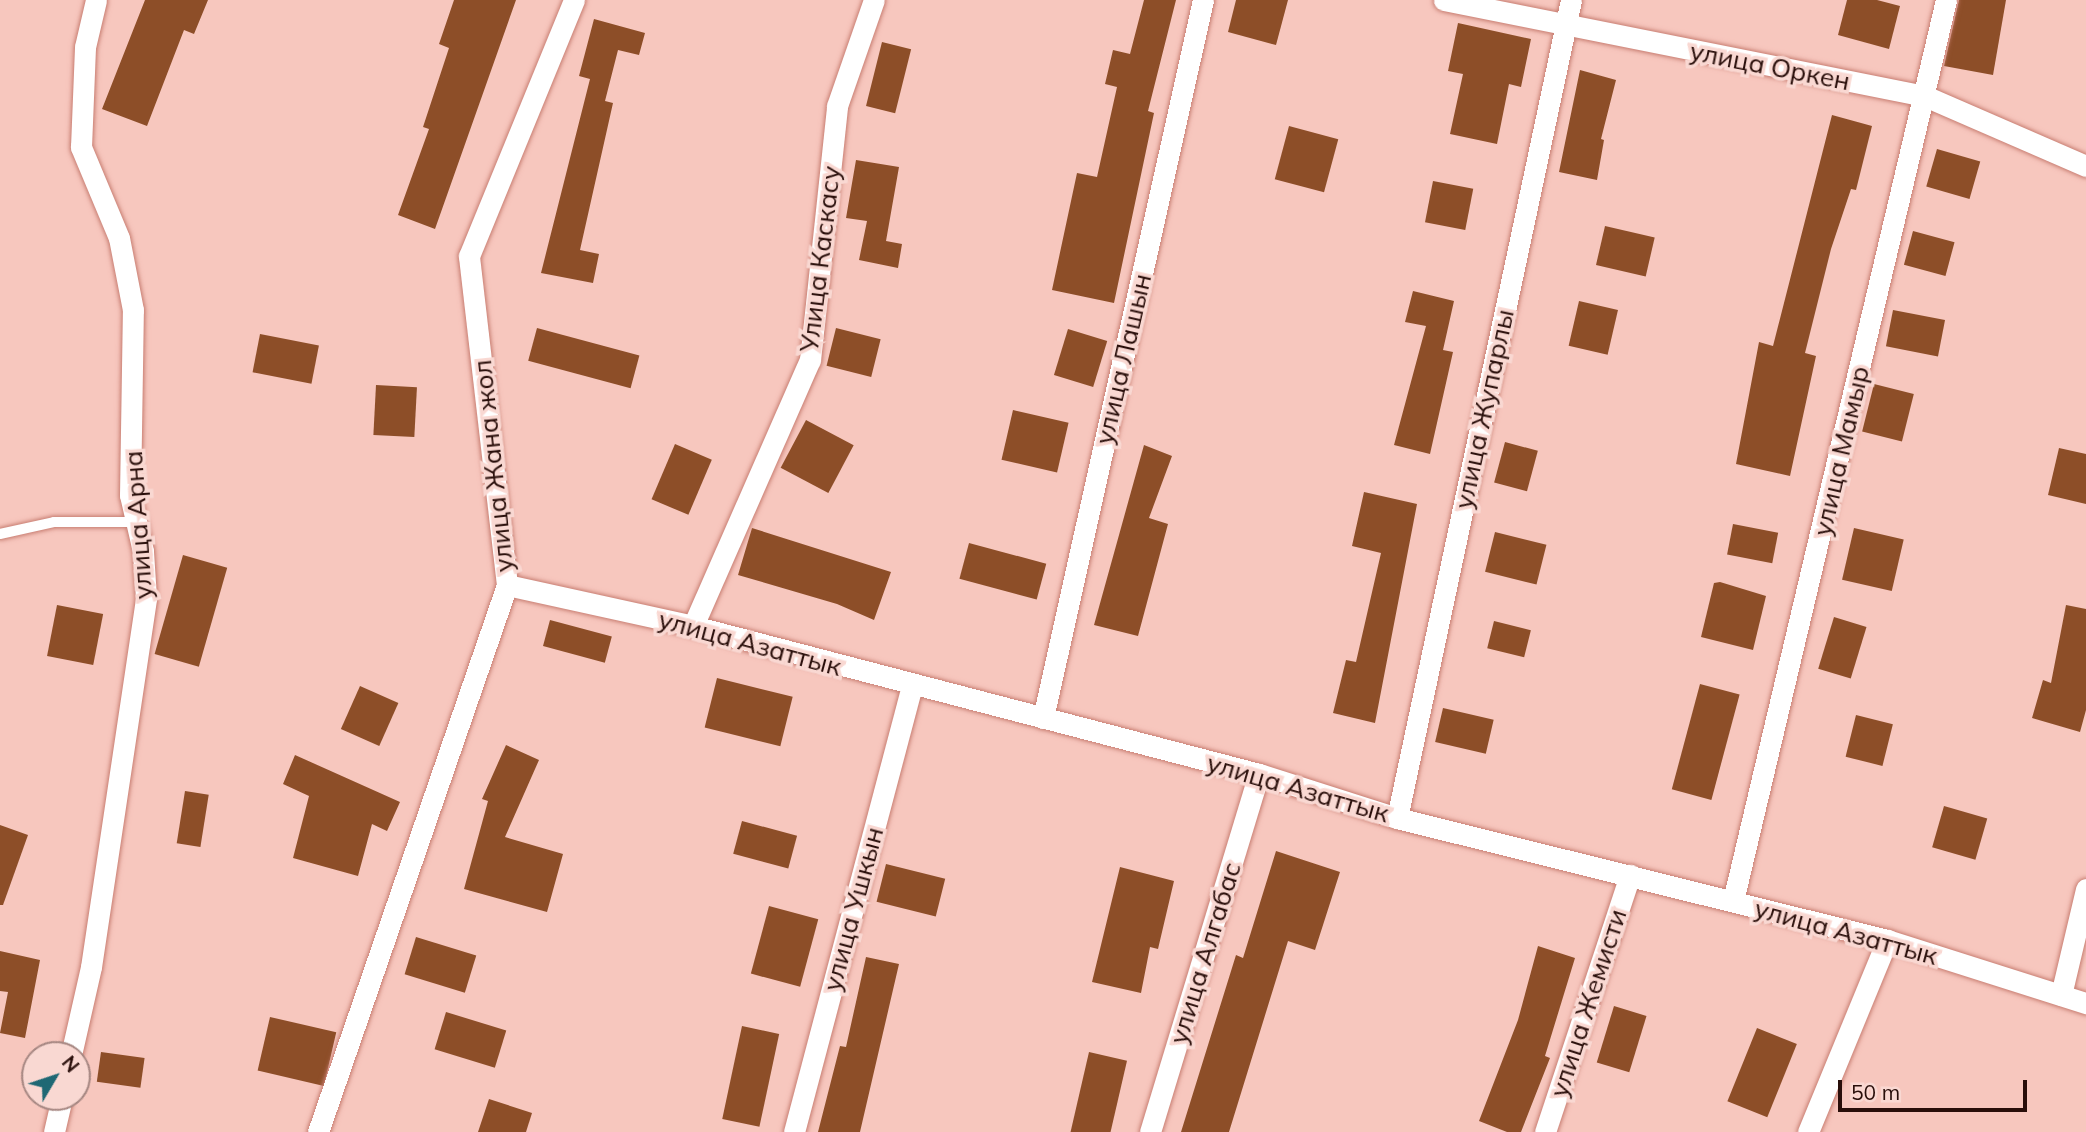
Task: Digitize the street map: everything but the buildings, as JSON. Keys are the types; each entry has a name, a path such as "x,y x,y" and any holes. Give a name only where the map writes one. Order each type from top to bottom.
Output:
{"street":[{"name":"улица Арна","path":"74,1041 91,967 146,598 130,495 133,310 119,238 81,147 85,47 96,0"},
{"name":"улица Жана жол","path":"318,1132 506,585 469,256 575,0"},
{"name":"Улица Каскасу","path":"693,626 810,360 837,106 874,0"},
{"name":"улица Лашын","path":"1043,718 1203,0"},
{"name":"улица Оркен","path":"1444,0 1926,96 2086,166"},
{"name":"улица Жупарлы","path":"1397,818 1571,0"},
{"name":"улица Мамыр","path":"1733,901 1926,96 1946,0"},
{"name":"улица Азаттык","path":"506,585 693,626 912,686 1259,774 1397,818 1887,940 2086,1003"},
{"name":"улица Ушкын","path":"794,1132 912,686"},
{"name":"улица Алгабас","path":"1150,1132 1259,774"},
{"name":"улица Жемисти","path":"1545,1132 1630,875"},
{"path":"2061,995 2086,889"},
{"path":"1808,1132 1887,940"},
{"path":"54,1132 59,1111"}],"lane":[{"path":"0,534 54,522 136,522"}]}
